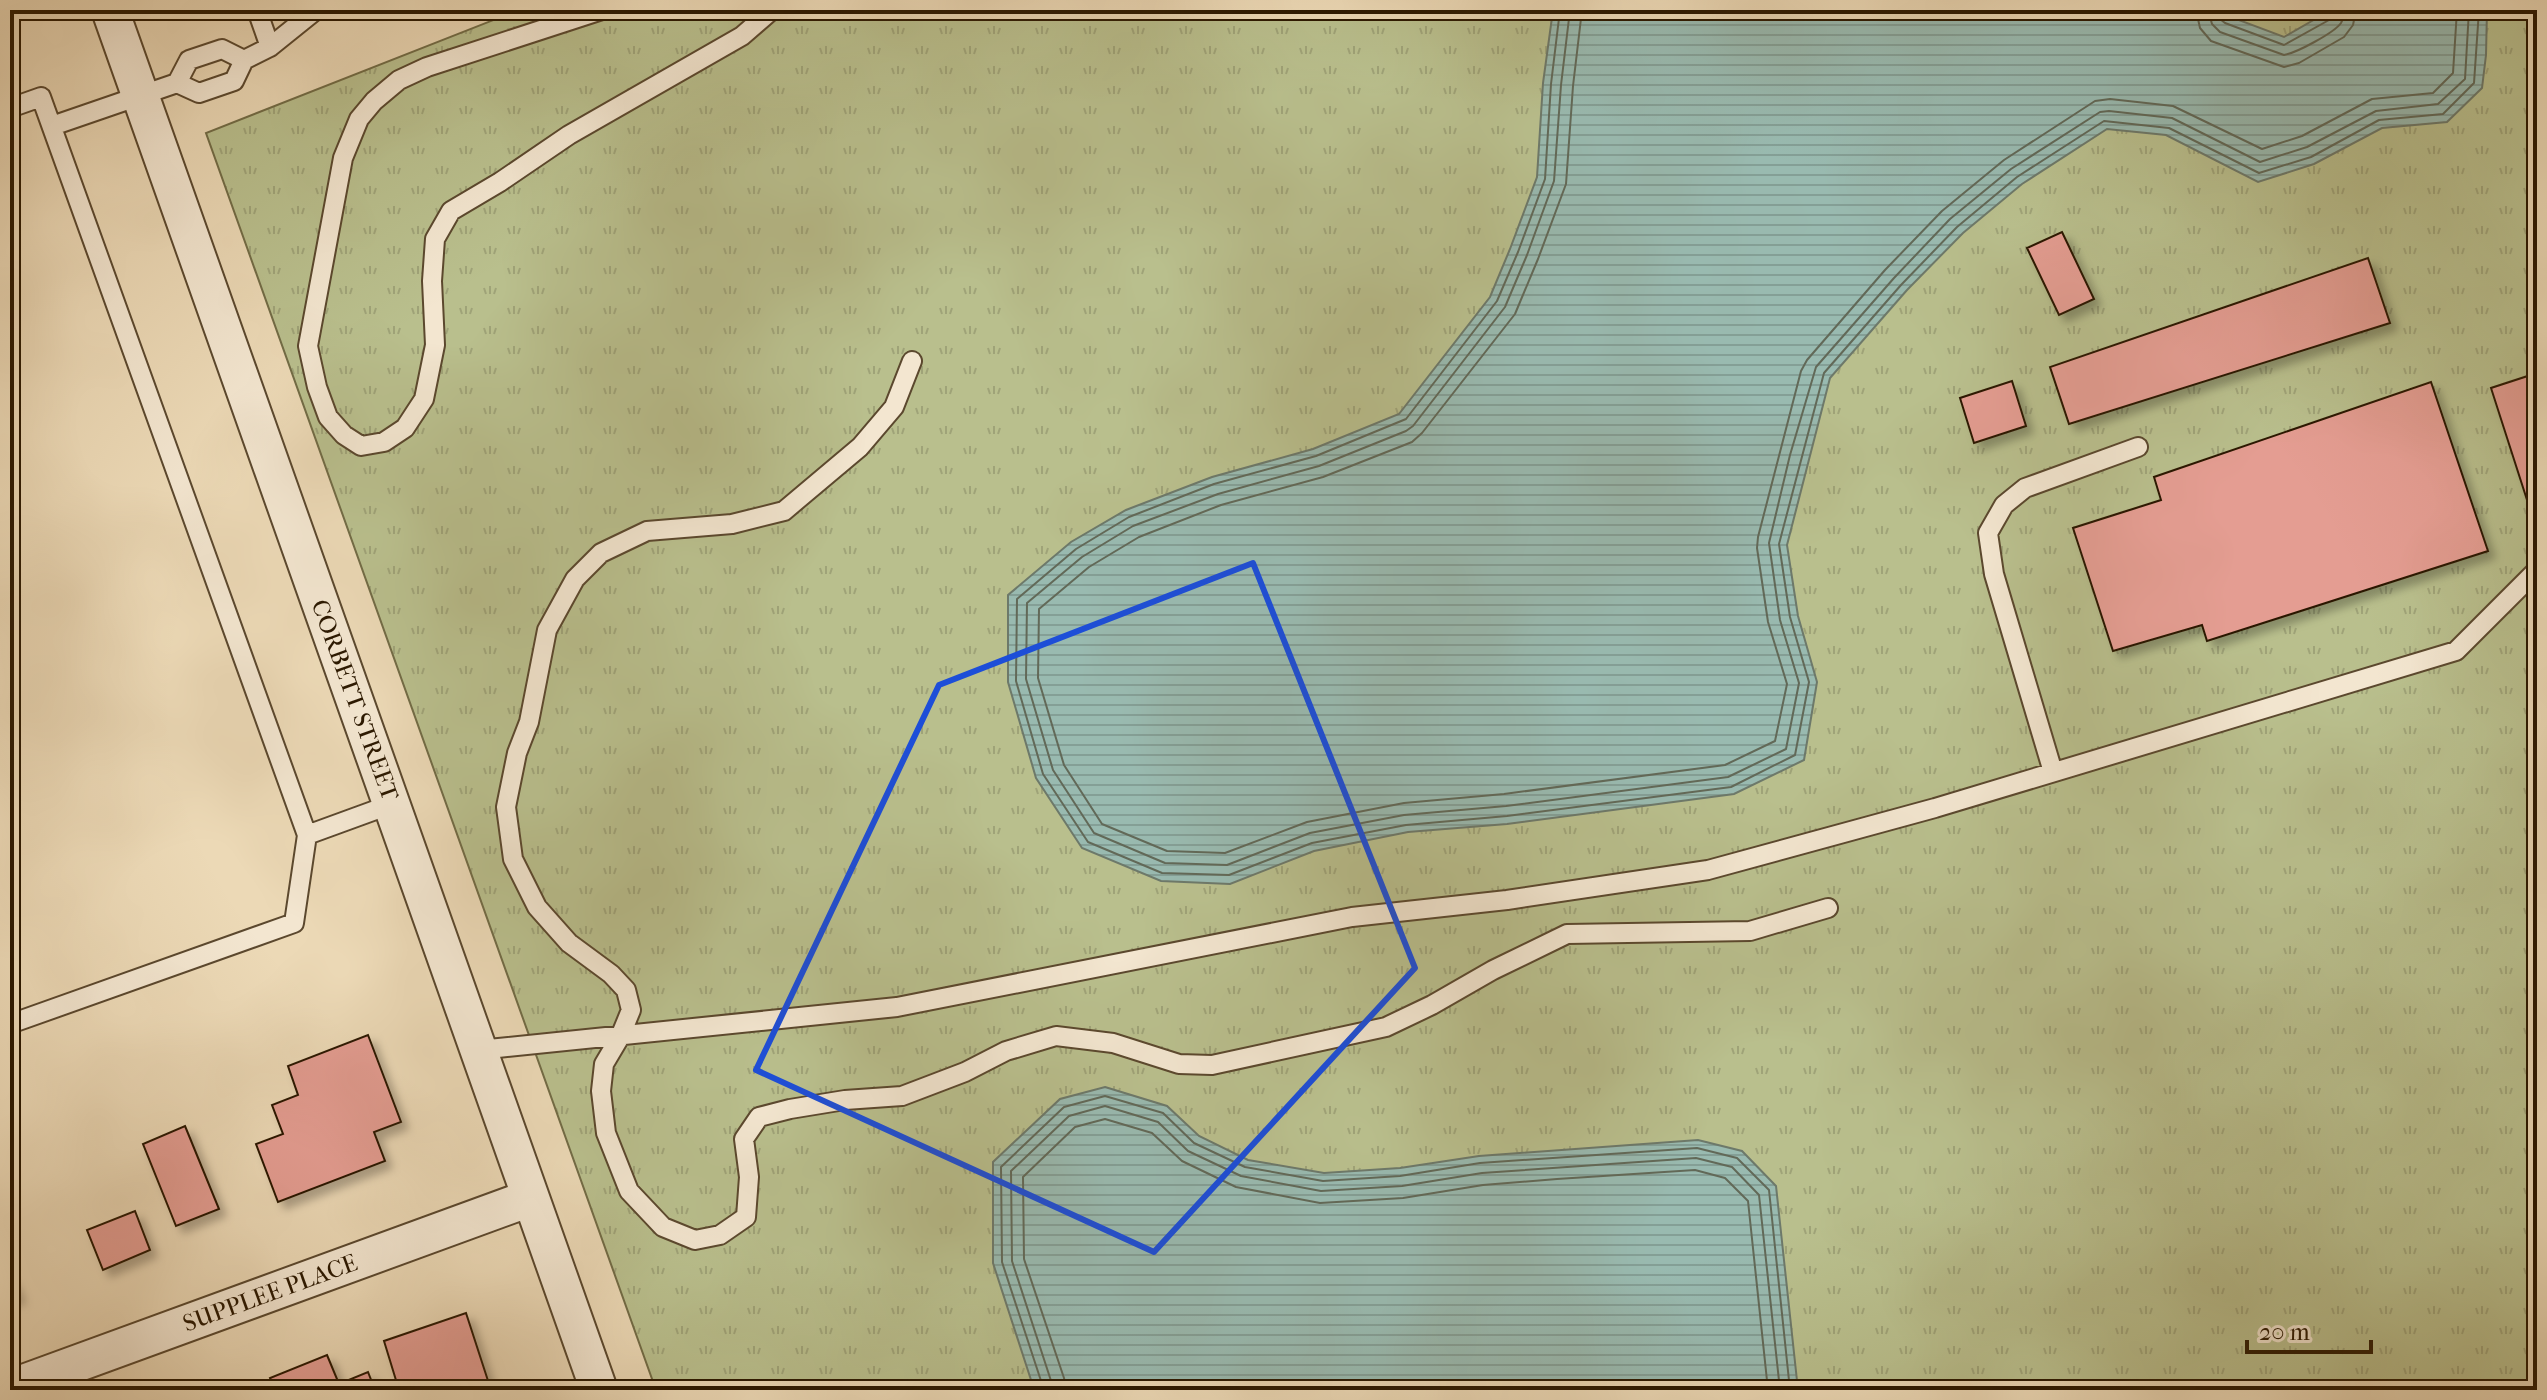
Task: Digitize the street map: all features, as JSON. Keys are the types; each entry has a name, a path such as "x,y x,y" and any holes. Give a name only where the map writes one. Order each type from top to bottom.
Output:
{"street":[{"name":"CORBETT STREET","path":"110,10 599,1390"},
{"name":"SUPPLEE PLACE","path":"10,1388 530,1198"}],"lane":[{"path":"257,10 270,47"},
{"path":"52,126 177,83 199,93 234,81 244,60 270,47 316,10"},
{"path":"602,10 427,67 399,80 374,101 359,119 343,158 308,346 317,387 328,417 344,435 361,446 384,442 405,428 424,399 435,345 432,281 435,239 451,211 569,135 742,36 772,10"},
{"path":"177,83 189,60 222,49 244,60"},
{"path":"10,108 41,97 307,835 294,923 10,1024"},
{"path":"912,361 894,407 860,447 784,511 732,524 647,531 601,553 575,579 547,630 529,722 517,753 506,807 513,859 537,907 569,943 611,974 626,990 631,1010 604,1064 601,1091 606,1133 629,1191 663,1227 695,1240 720,1235 746,1217 749,1177 744,1139 759,1117 845,1100 902,1096 965,1072 1006,1051 1056,1036 1113,1043 1179,1064 1212,1065 1255,1057 1386,1027 1567,934 1750,931 1828,908"},
{"path":"2053,772 1994,574 1988,533 2004,505 2025,488 2138,447"},
{"path":"479,1050 897,1007 1352,917 1507,900 1708,870 1935,808 2456,651 2537,570"},
{"path":"307,835 392,804"}],"highlighted area":[{"path":"1253,563 1415,968 1154,1252 756,1070 939,685"}],"green space":[{"path":"519,10 2537,10 2537,1390 656,1390 206,133"}],"water":[{"path":"1553,10 1860,10 1871,14 1884,10 2225,10 2228,16 2284,37 2331,10 2487,10 2486,55 2482,88 2447,122 2382,128 2314,164 2258,182 2166,135 2107,129 2022,184 1963,233 1907,290 1830,378 1787,545 1798,616 1817,682 1804,760 1734,794 1507,824 1408,832 1314,851 1230,884 1161,881 1082,848 1036,778 1008,682 1008,595 1071,542 1126,510 1212,477 1313,449 1399,414 1490,297 1510,249 1537,177 1543,83"},
{"path":"1105,1087 1167,1106 1199,1136 1248,1160 1324,1173 1400,1168 1479,1156 1698,1140 1742,1151 1776,1186 1798,1390 1038,1390 1032,1383 993,1263 993,1162 1060,1099"}],"building":[{"path":"2062,232 2094,299 2059,315 2027,248"},
{"path":"2368,258 2390,323 2069,424 2050,367"},
{"path":"2537,373 2537,500 2528,503 2491,388"},
{"path":"2012,381 2026,426 1974,443 1960,398"},
{"path":"2431,382 2488,551 2207,641 2202,625 2113,651 2073,528 2161,500 2154,477"},
{"path":"368,1035 401,1122 374,1132 385,1161 278,1202 256,1144 283,1134 272,1105 298,1095 288,1066"},
{"path":"185,1126 219,1209 176,1226 143,1144"},
{"path":"135,1211 150,1250 103,1270 87,1230"},
{"path":"10,1276 18,1296 10,1299"},
{"path":"466,1313 491,1390 399,1390 384,1341"},
{"path":"327,1355 339,1384 368,1372 375,1390 275,1390 270,1378"}]}
